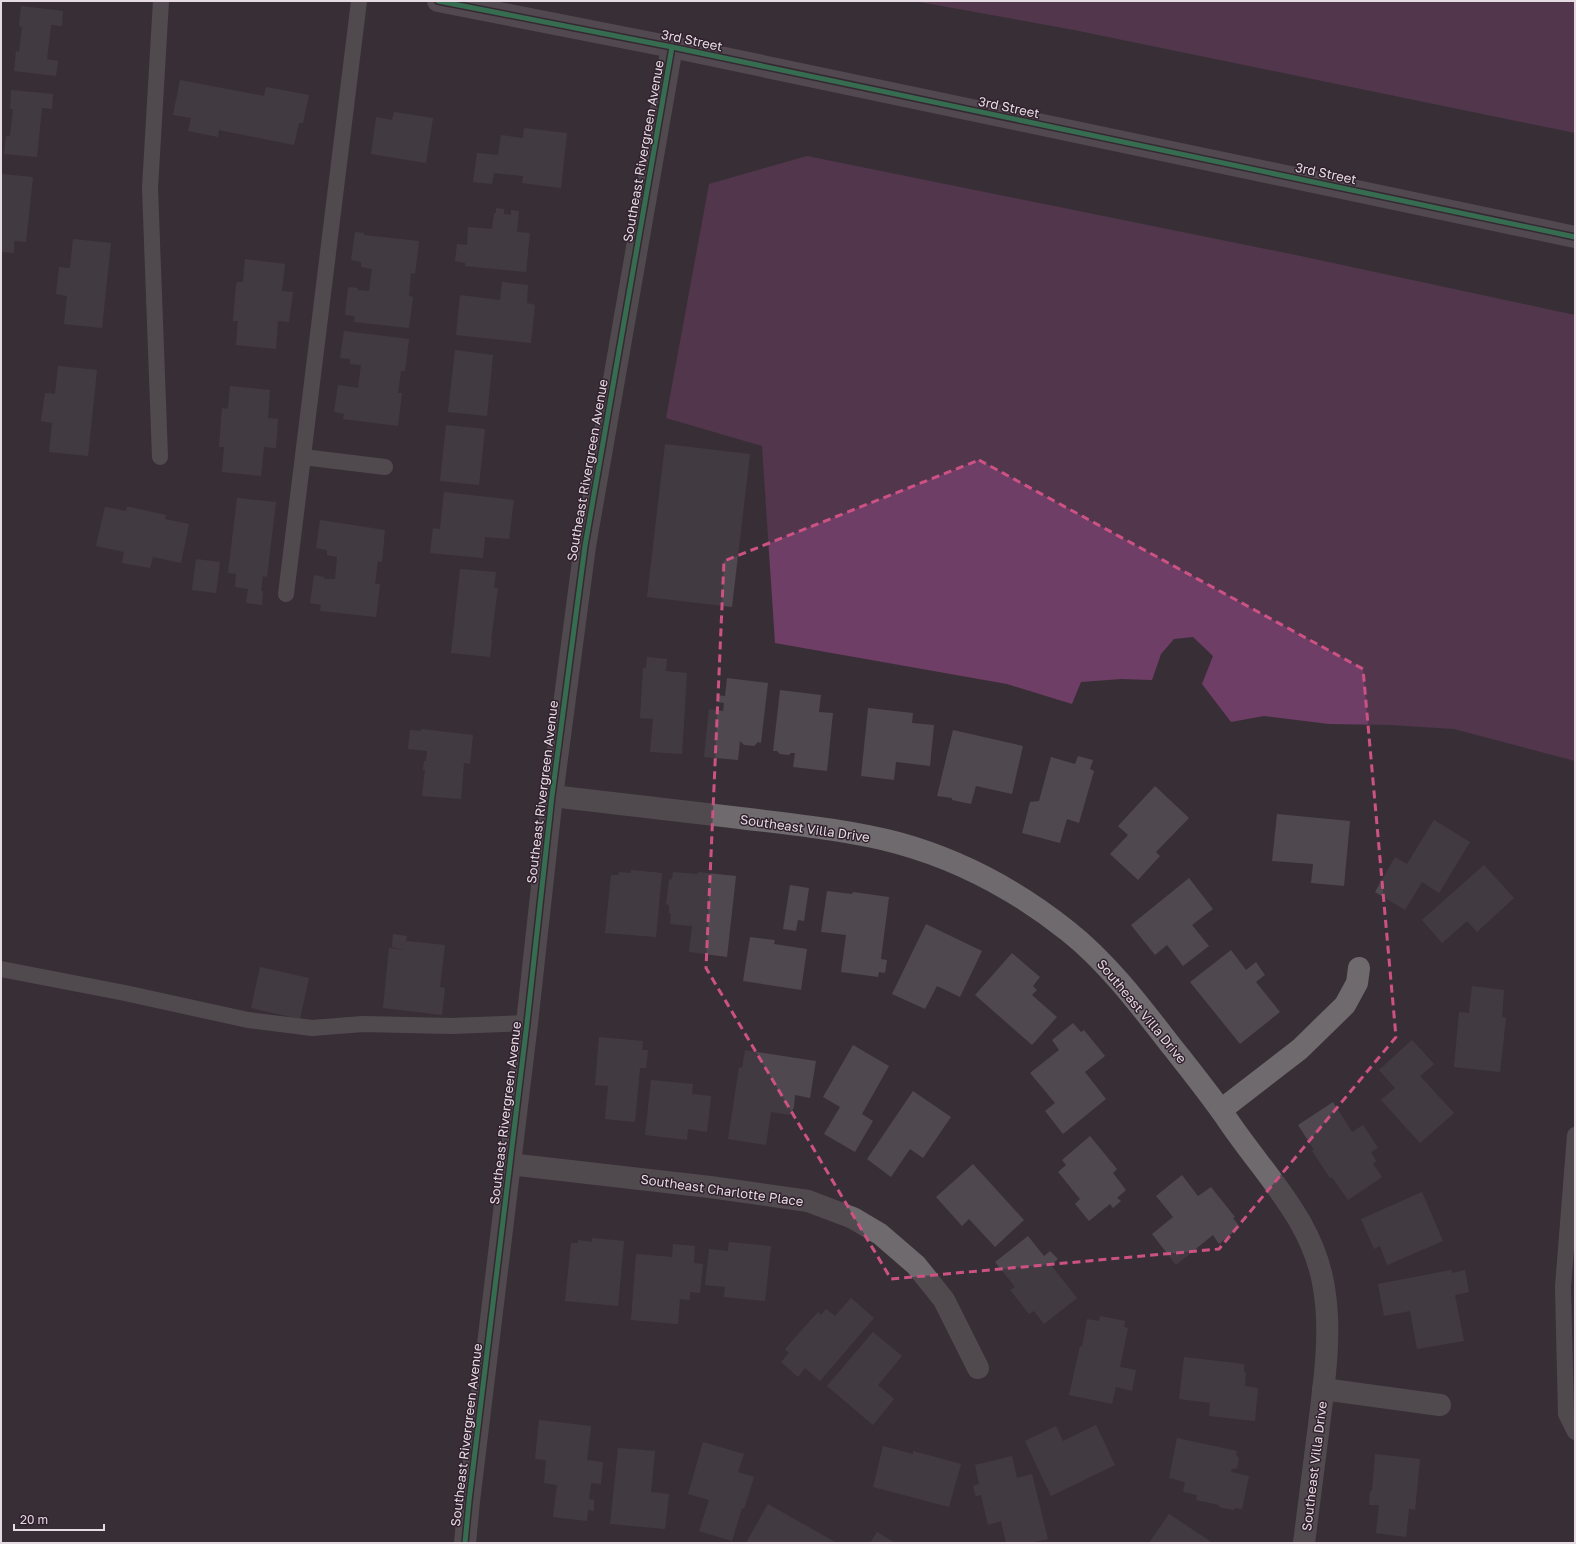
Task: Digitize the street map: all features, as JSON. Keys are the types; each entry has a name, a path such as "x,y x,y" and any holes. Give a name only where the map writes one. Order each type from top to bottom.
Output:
{"highway":[{"name":"3rd Street","path":"438,1 672,47 1575,237"}],"street":[{"name":"Southeast Rivergreen Avenue","path":"465,1543 527,1023 552,796 584,546 672,47"},
{"name":"Southeast Villa Drive","path":"552,796 830,829 898,843 942,858 994,882 1033,906 1064,928 1104,964 1146,1014 1221,1110 1246,1146 1294,1209 1308,1234 1318,1262 1325,1292 1328,1322 1323,1389 1304,1543"},
{"path":"1221,1110 1300,1048 1345,1005 1356,983 1359,968"},
{"name":"Southeast Charlotte Place","path":"509,1164 710,1187 808,1201 853,1218 880,1234 916,1265 944,1300 978,1368"},
{"name":"Southeast Villa Drive","path":"1323,1389 1440,1405"}],"lane":[{"path":"160,457 150,188 161,1"},
{"path":"286,594 359,1"},
{"path":"303,457 386,467"},
{"path":"1,969 125,993 248,1020 312,1028 363,1024 451,1026 527,1023"},
{"path":"1575,1135 1569,1288 1570,1381 1566,1414 1575,1432"}],"highlighted area":[{"path":"979,460 1363,669 1396,1037 1219,1249 891,1279 706,968 724,561"}],"shaded area":[{"path":"914,1 1575,1 1575,133 1074,30"},
{"path":"807,156 1296,255 1575,315 1575,761 1454,729 1390,725 1329,724 1264,716 1231,722 1202,684 1213,656 1193,637 1174,639 1161,654 1152,680 1121,679 1081,682 1072,704 1007,684 775,643 762,446 666,418 709,184"}],"building":[{"path":"21,6 63,11 62,26 51,25 47,59 58,61 56,76 14,71 16,51 19,52 22,27 19,26"},
{"path":"180,80 264,96 266,87 309,95 303,123 299,123 294,145 219,130 218,137 188,131 191,118 173,115"},
{"path":"11,90 53,94 52,109 42,108 37,157 4,154 6,136 10,136 13,109 10,109"},
{"path":"394,112 433,118 426,163 371,154 376,117 392,120"},
{"path":"524,128 567,133 561,188 522,183 523,176 494,173 492,184 473,182 477,153 498,155 501,135 523,138"},
{"path":"2,174 33,177 26,242 14,241 14,253 1,252"},
{"path":"496,208 504,209 504,214 511,215 511,210 519,211 517,232 530,233 526,272 465,266 465,263 455,261 457,244 467,245 468,227 492,229"},
{"path":"355,232 364,233 364,235 419,241 415,274 411,273 409,296 413,297 409,328 354,322 355,316 345,315 348,287 358,288 357,290 369,291 372,269 361,267 361,262 351,260"},
{"path":"73,239 111,243 102,328 64,324 67,296 56,294 59,267 70,268"},
{"path":"245,259 285,264 282,291 293,292 289,322 278,321 276,349 236,345 238,321 233,321 236,285 237,282 243,282"},
{"path":"502,282 528,285 527,303 535,305 531,343 456,335 460,295 500,300"},
{"path":"344,331 409,339 405,371 401,371 398,393 402,393 398,426 343,419 344,414 334,412 338,385 358,388 361,365 350,364 350,359 340,358"},
{"path":"455,350 493,355 487,416 448,412"},
{"path":"58,366 97,370 88,456 49,452 52,423 41,421 45,393 55,394"},
{"path":"230,386 270,390 268,418 278,419 276,448 264,447 261,476 222,472 224,447 219,447 222,408 228,409"},
{"path":"446,425 485,429 479,485 440,481"},
{"path":"665,444 750,454 732,607 647,597"},
{"path":"444,492 514,500 509,539 485,537 483,558 430,553 433,528 440,529"},
{"path":"237,498 276,502 267,577 263,576 261,591 263,591 262,605 246,603 248,589 235,587 236,574 228,573"},
{"path":"105,507 126,511 127,507 130,507 166,515 165,519 189,524 181,563 153,557 150,568 122,563 124,552 96,546"},
{"path":"320,520 385,530 382,562 378,561 375,584 380,584 376,617 320,611 321,605 310,603 314,575 324,577 324,579 335,579 337,557 327,555 327,550 316,548"},
{"path":"196,559 220,562 216,593 192,590"},
{"path":"460,569 496,572 494,588 498,588 490,657 451,653"},
{"path":"647,657 667,659 666,671 687,673 682,754 650,752 653,719 640,718 643,668 646,668"},
{"path":"727,678 768,683 761,743 758,742 754,746 744,745 740,741 738,760 704,757 709,709 723,711 724,703 717,702 717,695 725,696"},
{"path":"780,690 821,695 819,712 833,713 827,771 793,767 795,753 791,753 789,755 780,754 777,751 773,751"},
{"path":"868,708 913,713 912,723 934,725 930,766 896,762 894,780 861,776"},
{"path":"421,729 473,735 470,764 464,763 461,799 422,796 425,770 423,770 424,761 426,761 427,751 408,749 410,730 421,731"},
{"path":"953,730 1023,746 1012,794 976,786 971,804 952,800 952,798 937,796"},
{"path":"1078,756 1093,760 1090,769 1094,771 1079,823 1067,819 1060,843 1022,833 1030,802 1039,801 1051,757 1075,764"},
{"path":"1155,786 1189,818 1156,852 1160,856 1138,880 1110,854 1128,835 1118,826"},
{"path":"1277,814 1350,821 1344,886 1311,883 1313,864 1272,861"},
{"path":"1434,820 1470,842 1439,893 1422,882 1405,910 1375,892 1395,857 1407,864"},
{"path":"1484,865 1514,898 1477,932 1467,921 1442,943 1422,920"},
{"path":"631,870 662,873 656,937 605,933 611,875 618,875 619,872 631,873"},
{"path":"673,872 698,874 698,872 736,876 727,957 689,952 692,926 670,924 671,914 669,913 669,905 666,904 669,880 672,879"},
{"path":"1189,878 1213,909 1192,925 1209,946 1183,966 1167,945 1155,955 1131,925"},
{"path":"790,885 809,888 804,921 798,920 796,931 783,929"},
{"path":"827,891 852,894 853,892 889,897 881,959 887,960 885,973 879,972 878,977 841,972 846,935 821,932"},
{"path":"926,924 982,951 960,997 937,986 925,1009 892,994"},
{"path":"393,934 407,936 406,941 445,945 440,987 445,988 442,1015 383,1008 389,948 405,950 392,947"},
{"path":"750,937 775,940 774,944 807,949 801,990 743,981"},
{"path":"1231,950 1246,970 1256,962 1265,975 1256,982 1280,1012 1240,1044 1190,982"},
{"path":"1012,953 1040,977 1033,986 1037,990 1032,995 1057,1017 1032,1045 975,995"},
{"path":"260,967 309,978 300,1019 251,1008"},
{"path":"1472,986 1504,990 1502,1017 1506,1018 1500,1072 1454,1067 1459,1012 1469,1013"},
{"path":"1073,1023 1081,1032 1084,1030 1105,1056 1085,1072 1106,1099 1063,1134 1045,1111 1055,1103 1030,1073 1059,1050 1052,1040"},
{"path":"599,1037 643,1041 642,1050 648,1050 646,1068 640,1068 635,1122 605,1119 608,1086 595,1085"},
{"path":"1412,1040 1434,1064 1420,1076 1454,1113 1420,1143 1381,1100 1395,1088 1379,1070"},
{"path":"853,1045 889,1066 862,1114 873,1121 855,1152 824,1134 840,1107 823,1097"},
{"path":"745,1050 816,1061 810,1098 795,1095 794,1107 790,1115 771,1112 766,1145 728,1139 739,1067 742,1068"},
{"path":"651,1080 693,1084 692,1094 711,1096 707,1132 688,1129 687,1140 645,1135"},
{"path":"913,1091 951,1117 923,1158 910,1149 891,1177 867,1159"},
{"path":"1333,1102 1352,1132 1363,1125 1378,1148 1371,1152 1376,1161 1373,1164 1382,1177 1348,1200 1332,1177 1330,1178 1312,1151 1314,1150 1298,1125"},
{"path":"1090,1136 1117,1169 1113,1173 1126,1190 1117,1198 1121,1201 1113,1208 1110,1204 1089,1221 1075,1204 1080,1199 1058,1172 1066,1165 1062,1160"},
{"path":"973,1164 1024,1220 995,1247 969,1219 962,1226 936,1197"},
{"path":"1182,1175 1198,1196 1211,1187 1235,1217 1233,1218 1240,1227 1219,1244 1213,1235 1176,1265 1152,1234 1173,1217 1156,1196"},
{"path":"1422,1192 1443,1241 1387,1265 1380,1246 1374,1249 1361,1219"},
{"path":"1028,1236 1044,1256 1050,1251 1058,1259 1051,1265 1077,1298 1044,1324 1034,1311 1029,1314 1010,1290 1015,1287 995,1262"},
{"path":"592,1238 624,1241 618,1306 565,1301 571,1243 578,1243 578,1240 592,1242"},
{"path":"729,1242 771,1246 765,1301 724,1297 725,1287 705,1285 709,1249 728,1251"},
{"path":"673,1244 695,1246 694,1263 703,1264 700,1293 690,1292 690,1300 680,1299 678,1324 631,1320 636,1254 672,1257"},
{"path":"1451,1270 1452,1273 1465,1270 1469,1292 1455,1295 1464,1341 1417,1349 1410,1311 1384,1316 1378,1284"},
{"path":"851,1298 874,1318 820,1381 805,1368 798,1377 781,1362 789,1353 785,1349 818,1312 821,1315 826,1309 835,1316"},
{"path":"1100,1316 1125,1321 1124,1327 1128,1328 1120,1367 1136,1370 1132,1391 1116,1387 1112,1404 1069,1395 1080,1346 1082,1347 1087,1319 1099,1321"},
{"path":"873,1332 902,1356 878,1385 894,1399 873,1425 827,1386"},
{"path":"1184,1357 1244,1364 1244,1372 1246,1373 1245,1386 1258,1388 1255,1421 1209,1416 1210,1403 1179,1399"},
{"path":"539,1420 591,1426 587,1460 603,1462 601,1484 591,1483 589,1499 594,1500 594,1511 588,1510 587,1521 553,1517 557,1485 544,1483 546,1460 535,1459"},
{"path":"1096,1425 1115,1465 1051,1496 1025,1441 1056,1426 1063,1441"},
{"path":"1177,1438 1237,1451 1236,1455 1239,1458 1237,1468 1232,1469 1231,1472 1249,1476 1242,1509 1235,1508 1234,1510 1196,1500 1197,1495 1183,1492 1185,1482 1169,1478"},
{"path":"703,1442 744,1454 738,1472 754,1477 744,1509 742,1508 732,1541 699,1531 709,1500 688,1494"},
{"path":"883,1446 913,1454 913,1451 961,1464 949,1507 873,1487"},
{"path":"618,1448 655,1451 651,1492 669,1494 665,1529 610,1524"},
{"path":"1375,1454 1420,1459 1415,1510 1409,1509 1406,1537 1376,1533 1379,1505 1369,1505 1370,1491 1372,1491"},
{"path":"1012,1456 1017,1478 1032,1474 1048,1539 1031,1543 1006,1543 1001,1521 988,1525 981,1495 976,1496 973,1486 979,1484 975,1465"},
{"path":"768,1504 835,1542 835,1543 746,1543"},
{"path":"1169,1514 1207,1539 1212,1543 1149,1543"},
{"path":"877,1532 895,1543 870,1543"}],"cycle path":[{"path":"438,1 672,47 1575,237"},
{"path":"465,1543 527,1023 552,796 585,546 672,47"}]}
